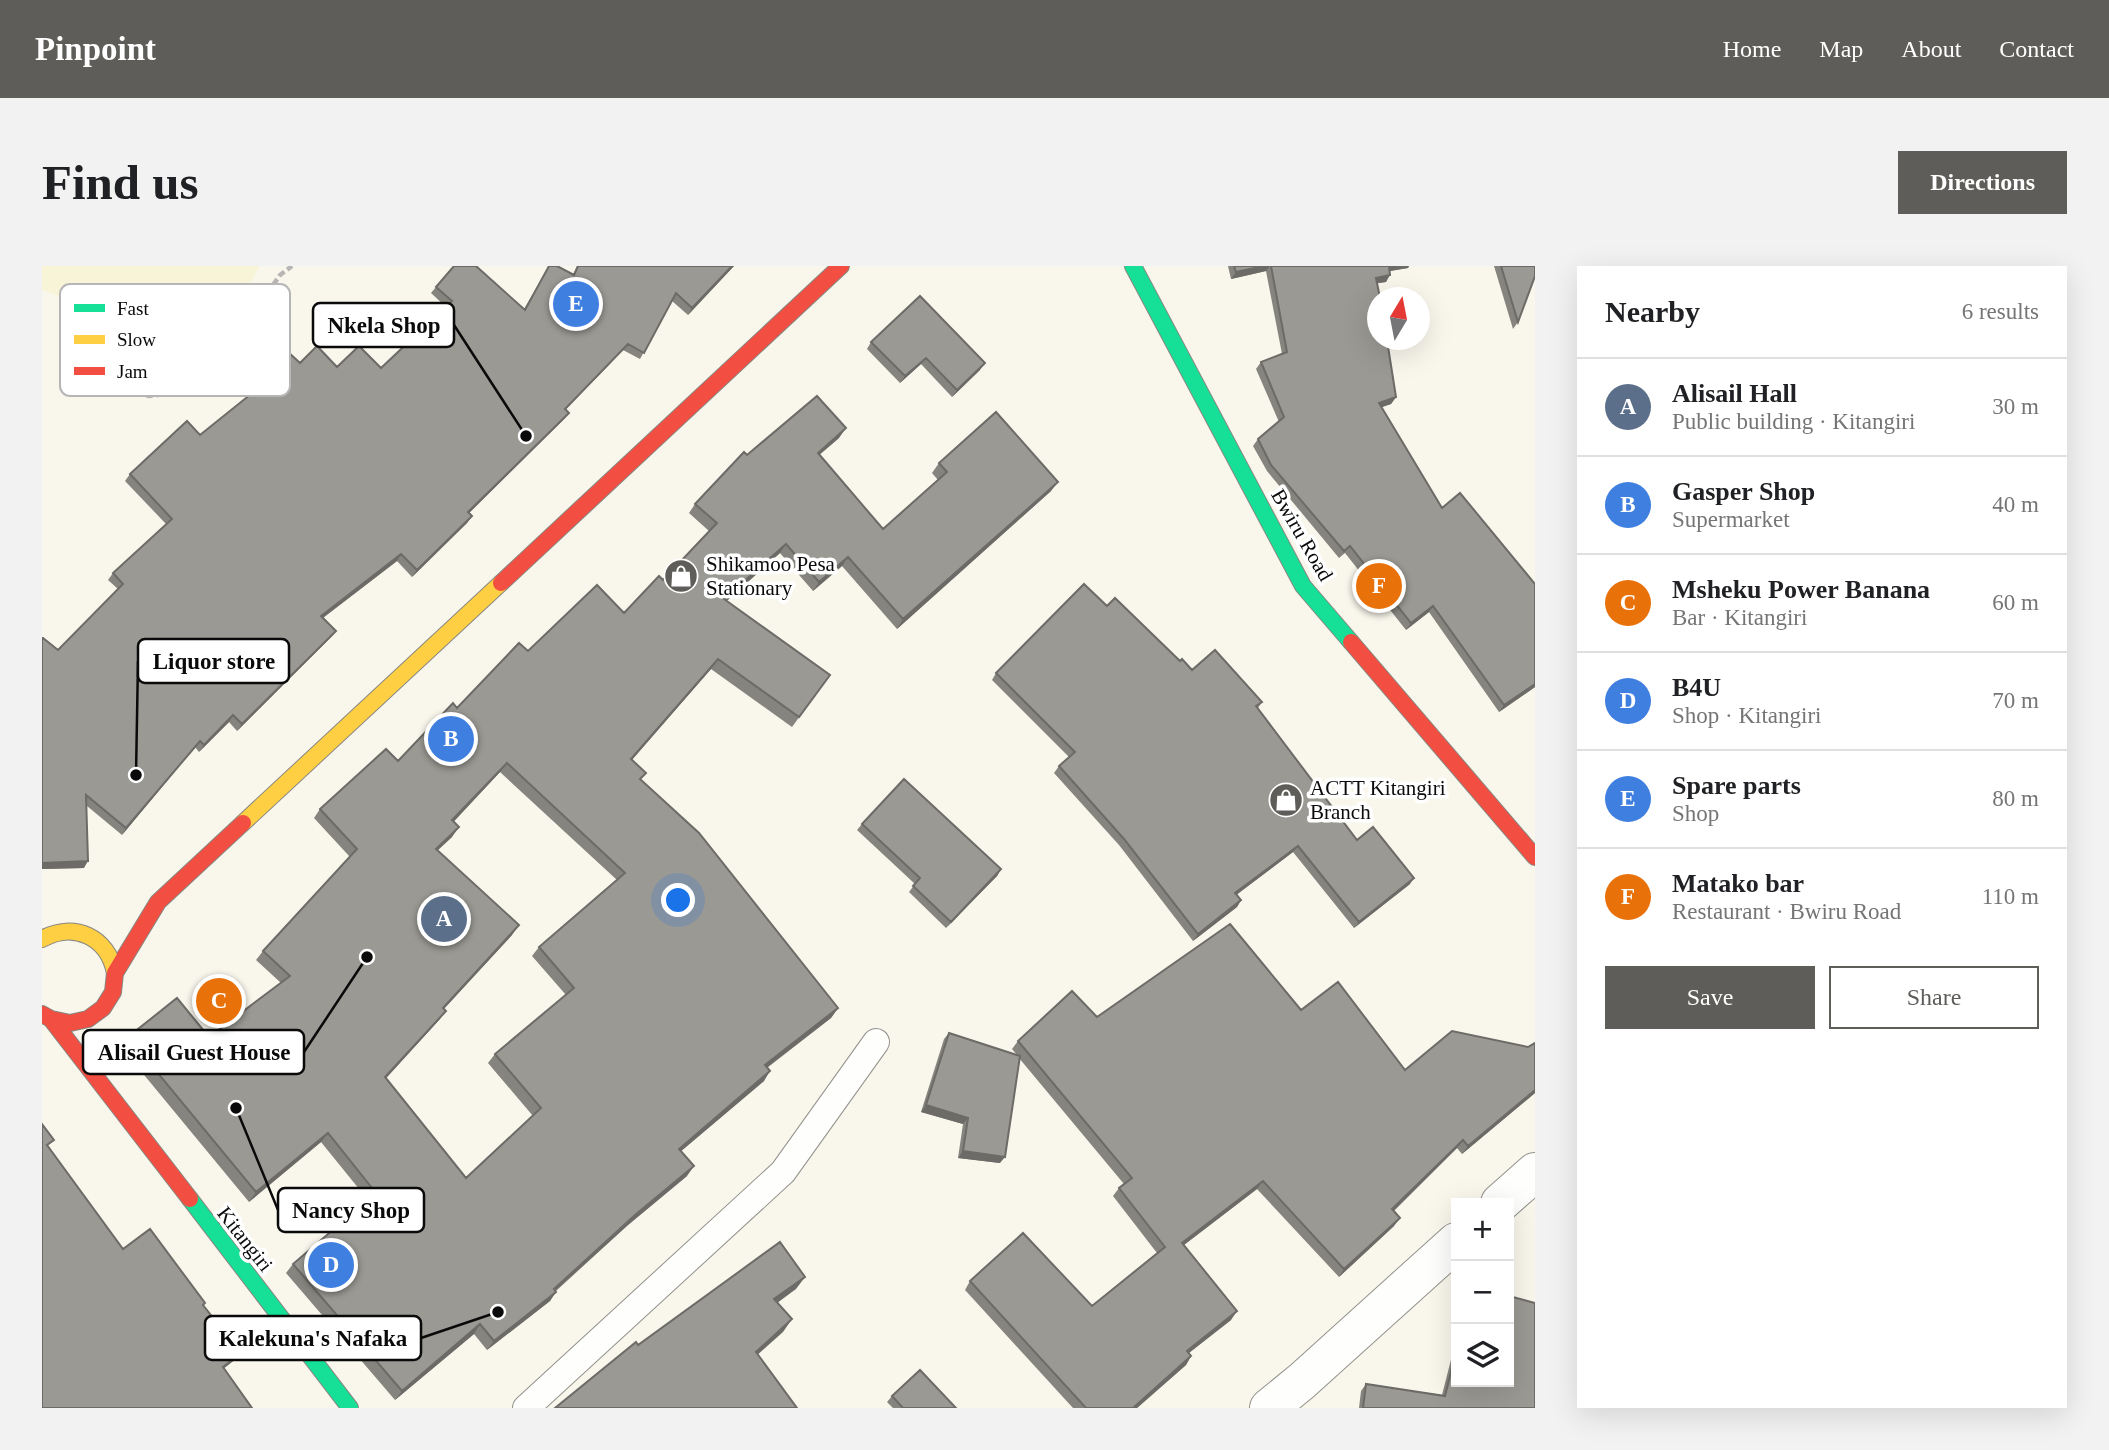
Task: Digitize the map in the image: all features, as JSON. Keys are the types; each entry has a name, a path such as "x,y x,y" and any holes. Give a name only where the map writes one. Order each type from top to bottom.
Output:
{"main road":[{"path":"115,973 158,902 841,266"},
{"name":"Bwiru Road","path":"1133,266 1303,586 1535,857"},
{"path":"133,912 158,902"},
{"path":"44,936 65,930 90,930 110,956 115,973 113,992 103,1008 88,1019 70,1023 46,1016"},
{"path":"103,1008 104,1033"},
{"name":"Kitangiri","path":"46,1016 350,1408"},
{"path":"106,1058 108,1096"}],"street":[{"path":"1506,1198 1535,1172"},
{"path":"1269,1408 1310,1395 1451,1247"}],"lane":[{"path":"526,1408 783,1172 876,1042"}],"path":[{"path":"274,284 292,266"}],"shaded area":[{"path":"42,266 260,266 250,284 60,284 60,296 42,290"}],"building":[{"path":"454,266 476,266 525,310 549,266 557,266 574,275 578,266 732,266 692,308 676,293 644,353 628,344 565,409 569,413 468,512 472,516 417,570 401,554 321,616 336,631 242,724 233,715 204,745 200,741 126,828 86,795 88,861 42,863 42,638 58,650 123,584 113,573 172,519 130,474 187,421 200,435 249,396 290,396 290,354 300,363 317,346 337,367 359,346 381,368 452,301 436,287"},
{"path":"1234,266 1264,266 1236,272"},
{"path":"1271,266 1389,266 1390,275 1376,278 1378,287 1367,287 1367,350 1389,350 1396,397 1379,403 1442,508 1460,493 1535,584 1535,684 1504,705 1433,606 1411,623 1350,546 1344,551 1271,465 1258,439 1284,417 1261,362 1287,352"},
{"path":"1501,266 1535,266 1535,276 1518,322"},
{"path":"920,296 985,363 957,390 926,358 905,376 871,342"},
{"path":"817,396 846,428 818,453 883,529 947,472 939,463 996,412 1058,482 903,619 848,557 819,582 786,544 724,599 830,675 799,717 718,659 631,759 646,773 640,779 699,833 838,1008 765,1065 770,1071 679,1149 694,1166 635,1215 554,1289 556,1292 494,1341 480,1324 402,1391 293,1264 376,1193 328,1133 256,1192 128,1037 177,998 209,1037 290,976 263,951 357,849 320,809 386,749 398,761 453,703 457,708 519,643 528,651 597,585 624,613 659,576 663,580 717,523 695,504 744,452 747,455","holes":["507,763 625,873 539,947 574,988 495,1054 541,1108 466,1178 385,1077 446,1011 443,1008 519,925 436,849 459,827 452,820"]},
{"path":"1084,584 1107,606 1115,598 1192,670 1215,650 1262,702 1256,706 1357,840 1373,827 1414,878 1359,922 1298,846 1235,893 1241,900 1198,934 1124,839 1059,766 1075,752 996,673"},
{"path":"904,779 1001,869 951,922 913,886 920,878 862,824"},
{"path":"1230,924 1301,1010 1338,982 1405,1070 1452,1031 1528,1047 1535,1043 1535,1090 1468,1146 1463,1140 1392,1209 1400,1218 1344,1269 1263,1181 1182,1243 1237,1311 1187,1351 1191,1356 1133,1408 1086,1408 970,1281 1023,1233 1092,1306 1165,1247 1119,1188 1132,1178 1018,1041 1072,991 1097,1017"},
{"path":"949,1033 1020,1056 1005,1157 963,1151 968,1118 926,1105"},
{"path":"42,1124 54,1140 47,1145 123,1249 150,1229 205,1303 203,1305 241,1353 223,1367 252,1408 42,1408"},
{"path":"780,1242 805,1277 774,1299 792,1319 756,1352 797,1408 555,1408 636,1342 638,1345"},
{"path":"1514,1297 1535,1303 1535,1408 1363,1408 1366,1384 1445,1396 1451,1372 1451,1387 1514,1387"},
{"path":"920,1370 956,1408 903,1408 892,1396"}],"traffic: fast":[{"path":"1133,266 1303,586 1351,642"},
{"path":"190,1199 350,1408"}],"traffic: slow":[{"path":"243,823 501,583"},
{"path":"42,939 66,932 88,936 105,950 115,973"}],"traffic: jam":[{"path":"501,583 841,266"},
{"path":"1351,642 1535,857"},
{"path":"42,1014 70,1023 88,1019 103,1008 113,992 115,973 158,902 243,823"},
{"path":"51,1019 190,1199"}],"place":[{"name":"Spare parts","path":"576,304"},
{"name":"Nkela Shop","path":"526,436"},
{"name":"Shikamoo Pesa Stationary","path":"681,576"},
{"name":"Matako bar","path":"1379,586"},
{"name":"Gasper Shop","path":"451,739"},
{"name":"Liquor store","path":"136,775"},
{"name":"ACTT Kitangiri Branch","path":"1286,800"},
{"name":"Alisail Hall","path":"444,919"},
{"name":"Alisail Guest House","path":"367,957"},
{"name":"Msheku Power Banana","path":"219,1001"},
{"name":"Nancy Shop","path":"236,1108"},
{"name":"B4U","path":"331,1265"},
{"name":"Kalekuna's Nafaka","path":"498,1312"}]}
